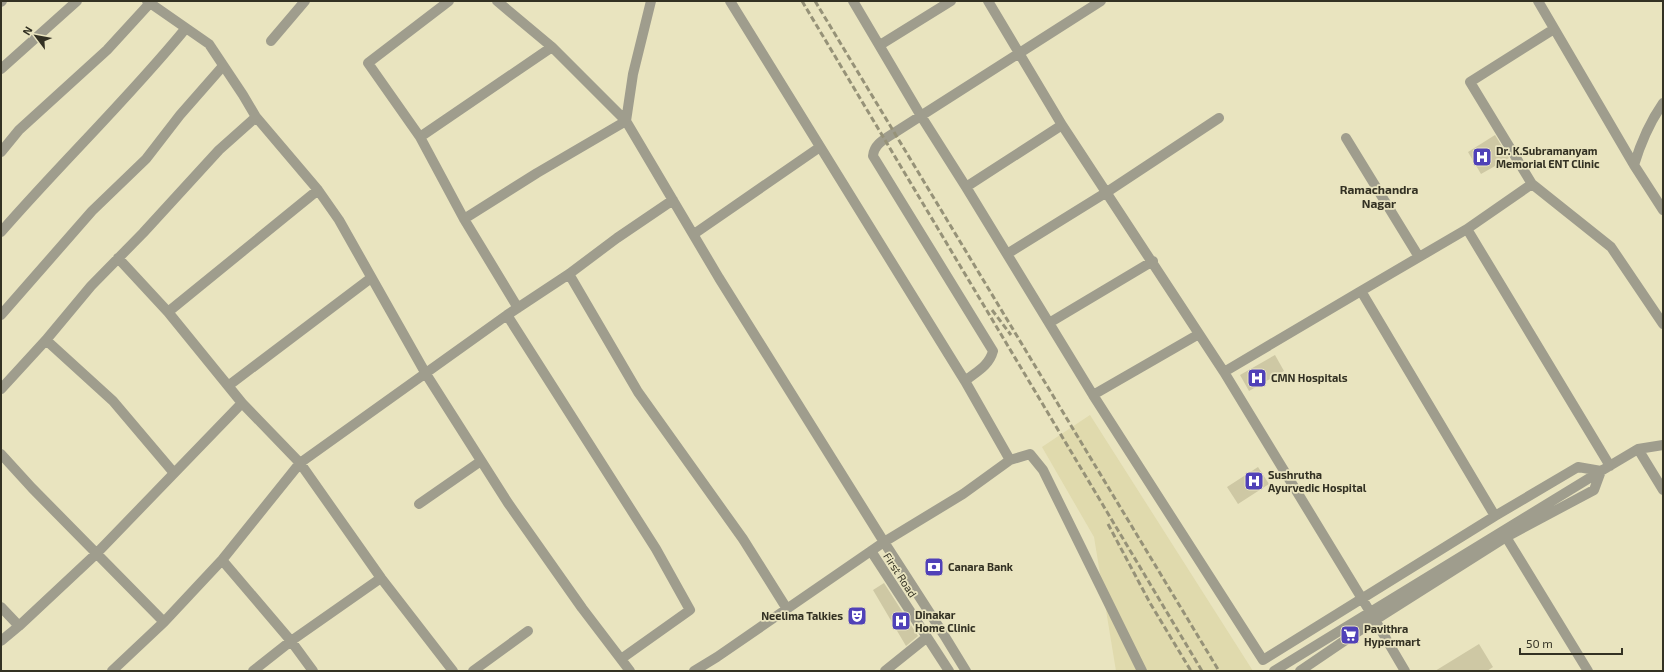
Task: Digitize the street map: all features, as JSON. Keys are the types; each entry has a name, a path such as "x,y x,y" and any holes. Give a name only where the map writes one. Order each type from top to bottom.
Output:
{"street":[{"path":"1,69 77,1"},
{"path":"271,41 305,1"},
{"path":"450,1 368,63 420,137 464,219 518,308"},
{"path":"497,1 552,46 626,121 884,542 966,671"},
{"path":"626,121 633,74 651,1"},
{"path":"730,1 966,381 1010,460"},
{"path":"853,1 920,116 966,187 1093,395 1263,660 1495,516 1578,467 1605,468"},
{"path":"880,45 951,1"},
{"path":"988,1 1062,125 1153,261 1224,372 1405,671"},
{"path":"966,381 987,364 993,352 873,156 874,150 877,144 1101,1"},
{"path":"1538,1 1634,165 1663,210"},
{"path":"1,152 19,130 107,50 148,2 209,44 256,117 318,190 339,220 426,374 481,461 582,608 630,671"},
{"path":"1,232 39,188 160,60 186,28"},
{"path":"1554,29 1470,82 1532,184 1611,247 1663,324"},
{"path":"420,137 552,46"},
{"path":"1,316 92,211 146,159 180,115 223,66"},
{"path":"1634,165 1642,139 1663,103"},
{"path":"1,389 46,340 91,286 219,150 256,117"},
{"path":"1007,254 1107,192 1219,118"},
{"path":"464,219 626,121"},
{"path":"966,187 1062,125"},
{"path":"1346,138 1420,257"},
{"path":"694,234 820,147"},
{"path":"1224,372 1467,229 1532,184"},
{"path":"168,312 318,190"},
{"path":"112,671 164,622 222,560 300,463 507,315 674,200"},
{"path":"1467,229 1605,468"},
{"path":"118,258 168,312 242,403 300,463 381,578 453,671"},
{"path":"1049,323 1153,261"},
{"path":"568,274 638,392 743,539 787,609"},
{"path":"228,386 371,278"},
{"path":"1361,291 1495,516"},
{"path":"507,315 576,426 656,549 690,610 621,659"},
{"path":"1093,395 1199,334"},
{"path":"46,340 113,401 174,473"},
{"path":"1,641 96,554 242,403"},
{"path":"1274,671 1578,483 1638,449 1663,445"},
{"path":"1638,449 1663,490"},
{"path":"1,454 96,554 164,622"},
{"path":"694,671 884,542 963,494 1010,460 1030,454 1043,470 1142,671"},
{"path":"419,504 481,461"},
{"path":"1300,671 1375,620 1506,537 1594,490 1605,468"},
{"path":"1506,537 1588,671"},
{"name":"First Road","path":"871,552 949,671"},
{"path":"222,560 291,641 313,671"},
{"path":"252,671 291,641 381,578"},
{"path":"1,607 19,626"},
{"path":"473,671 528,631"},
{"path":"885,671 926,638"}],"shaded area":[{"path":"1090,415 1253,671 1116,671 1094,537 1042,447"}],"building":[{"path":"1495,135 1509,158 1481,174 1468,152"},
{"path":"1275,355 1284,371 1249,391 1240,375"},
{"path":"1258,467 1269,484 1238,504 1227,487"},
{"path":"884,583 918,636 906,646 873,590"},
{"path":"1479,644 1493,667 1487,671 1435,671"}],"railway":[{"path":"802,1 1202,671"},
{"path":"815,1 1219,671"},
{"path":"992,310 1011,335"},
{"path":"1108,524 1150,603 1191,671"}],"place":[{"name":"Dr. K.Subramanyam Memorial ENT Clinic","path":"1482,157"},
{"name":"CMN Hospitals","path":"1257,378"},
{"name":"Sushrutha Ayurvedic Hospital","path":"1254,481"},
{"name":"Canara Bank","path":"934,567"},
{"name":"Neelima Talkies","path":"857,616"},
{"name":"Dinakar Home Clinic","path":"901,621"},
{"name":"Pavithra Hypermart","path":"1350,635"}],"district":[{"name":"Ramachandra Nagar","path":"1379,197"}]}
